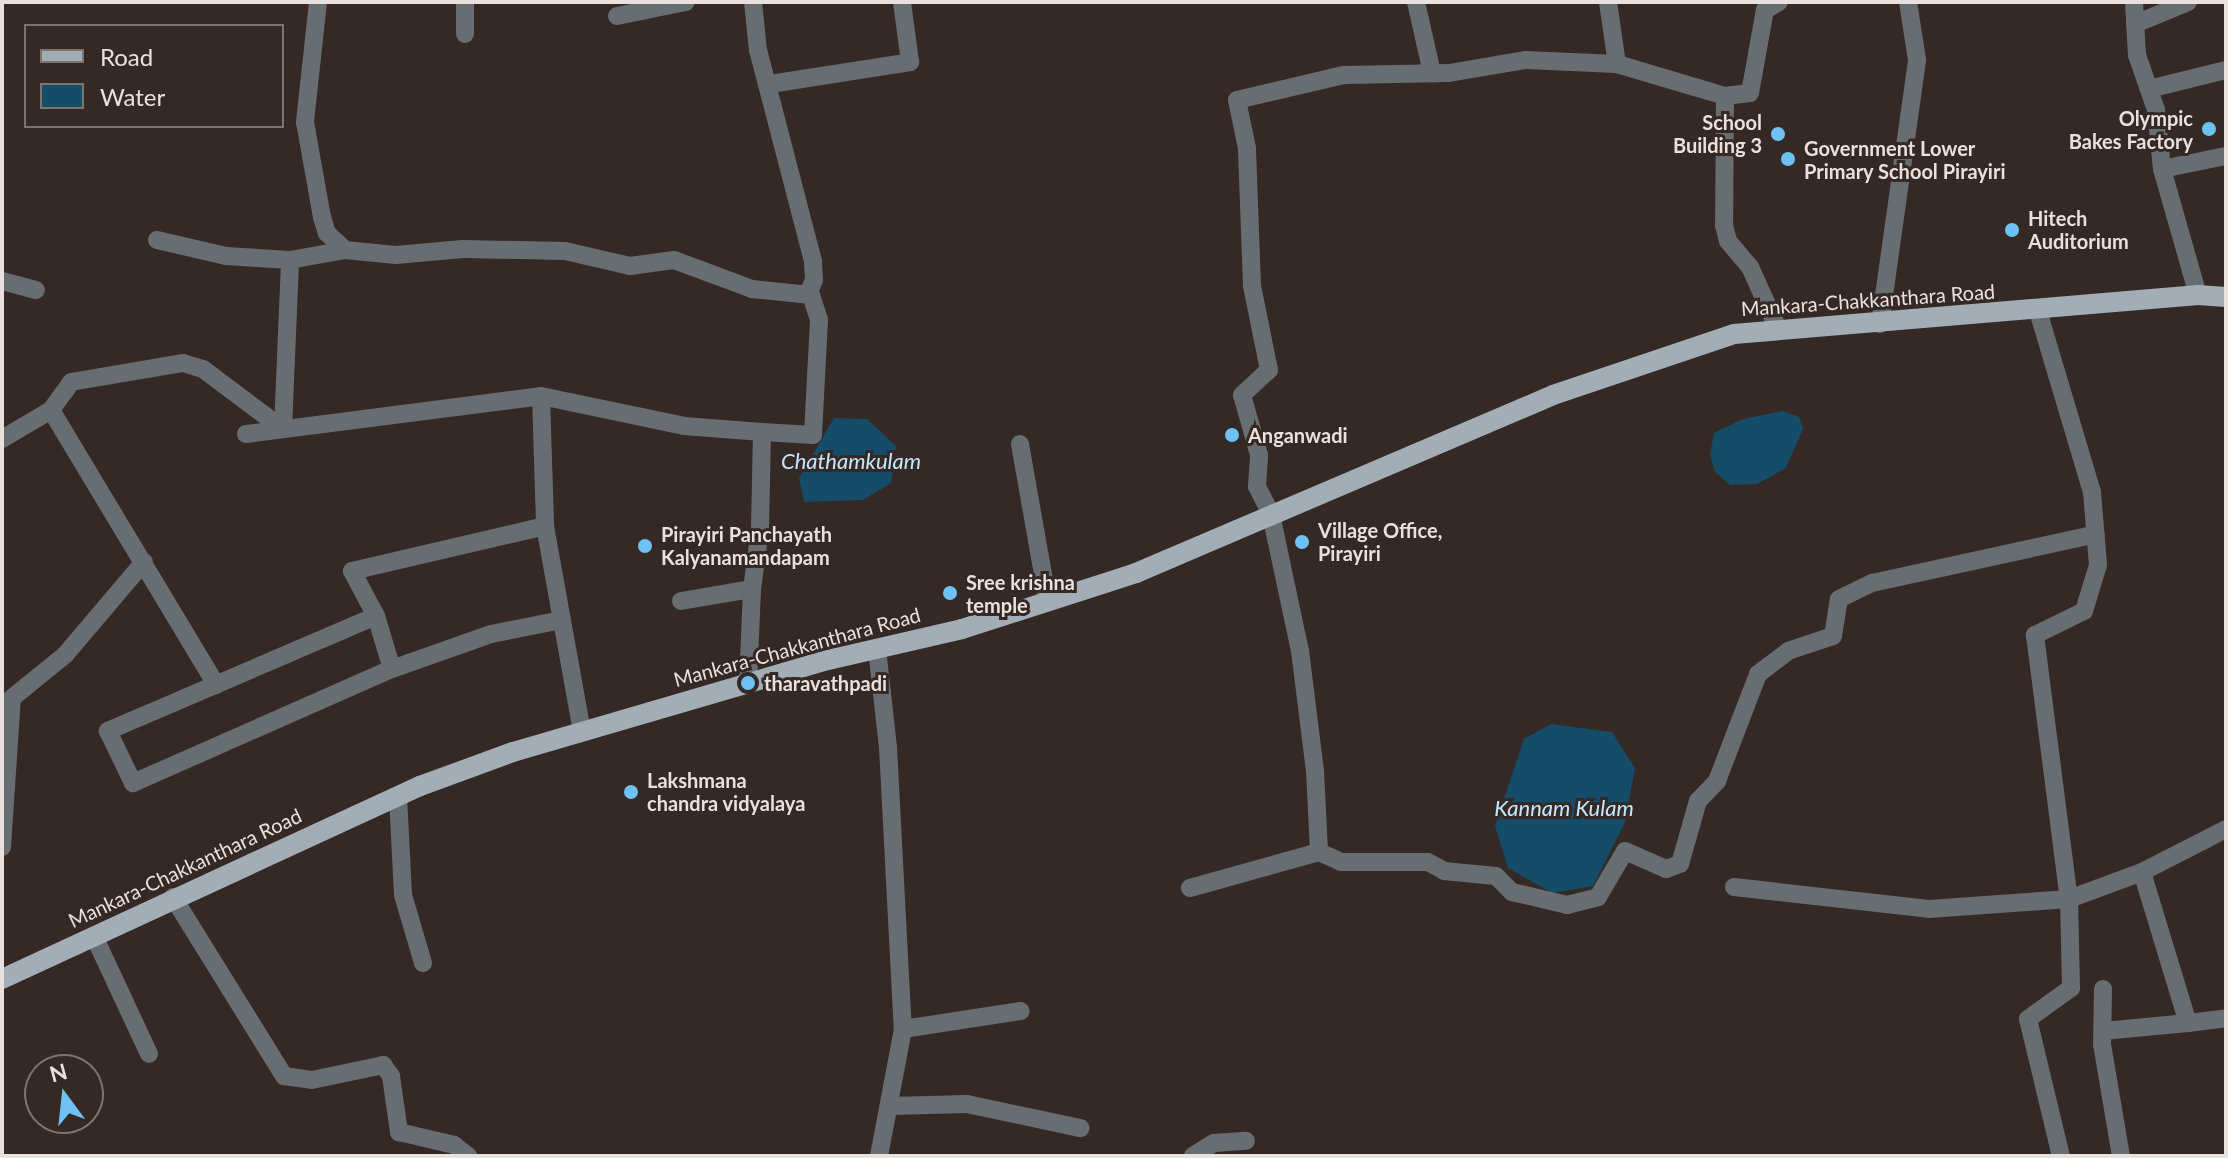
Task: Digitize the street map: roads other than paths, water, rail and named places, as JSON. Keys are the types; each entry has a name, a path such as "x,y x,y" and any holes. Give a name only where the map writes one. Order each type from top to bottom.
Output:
{"main road":[{"name":"Mankara-Chakkanthara Road","path":"2,979 173,897 398,796 582,731 748,683 962,629 1136,573 1553,395 1734,334 2038,311 2198,295 2226,297"}],"street":[{"path":"318,2 312,26 305,122 322,217 327,233 345,250"},
{"path":"465,2 465,34"},
{"path":"617,16 686,2"},
{"path":"753,2 758,50 770,84 813,261 808,294"},
{"path":"770,84 910,62 902,2"},
{"path":"1416,2 1432,73"},
{"path":"1608,2 1617,64"},
{"path":"1319,852 1300,651 1271,514 1257,486 1259,455 1242,395 1269,370 1252,286 1247,148 1237,100 1344,75 1432,73 1526,60 1617,64 1725,96 1750,93 1765,10 1779,2"},
{"path":"1880,324 1917,60 1908,2"},
{"path":"2134,2 2137,55 2149,89 2162,169 2198,295"},
{"path":"2135,24 2188,2"},
{"path":"2149,89 2226,70"},
{"path":"1725,96 1724,225 1728,241 1750,267 1779,331"},
{"path":"2162,169 2226,156"},
{"path":"157,240 226,256 290,260 345,250 396,255 463,249 565,251 630,266 674,260 752,289 808,294 816,304 819,320 813,435 684,426 541,396 246,434"},
{"path":"283,429 290,260"},
{"path":"2,281 36,290"},
{"path":"2038,311 2092,492 2098,565 2084,611 2035,635 2069,899 2071,988 2028,1019 2061,1156"},
{"path":"2,439 51,410 71,382 183,363 203,369 283,429"},
{"path":"541,396 545,526 582,731"},
{"path":"51,410 216,685"},
{"path":"748,683 752,589 760,530 762,432"},
{"path":"1020,444 1048,602"},
{"path":"392,669 376,616 352,571 545,526"},
{"path":"1190,888 1319,852 1341,862 1428,862 1444,871 1496,876 1512,892 1567,905 1598,897 1625,851 1666,869 1680,864 1698,801 1717,781 1758,674 1788,651 1833,636 1839,599 1872,583 2096,534"},
{"path":"2,847 12,698 65,655 144,562"},
{"path":"681,601 752,589"},
{"path":"376,616 108,731 133,783 392,669 491,634 562,620"},
{"path":"877,649 888,747 903,1029 891,1106 879,1156"},
{"path":"398,796 403,895 423,963"},
{"path":"1734,887 1929,909 2069,899 2142,872 2226,829"},
{"path":"2142,872 2188,1023"},
{"path":"173,897 284,1076 312,1080 383,1065 391,1076 399,1132 454,1145 468,1156"},
{"path":"94,936 149,1054"},
{"path":"2103,989 2103,1031 2121,1156"},
{"path":"903,1029 1021,1011"},
{"path":"2103,1031 2226,1018"},
{"path":"891,1106 967,1104 1080,1128"},
{"path":"1193,1156 1214,1143 1246,1141"}],"water":[{"path":"1783,411 1799,417 1803,429 1786,468 1757,484 1730,485 1715,472 1710,454 1714,433 1743,419"},
{"name":"Chathamkulam","path":"834,418 867,419 896,446 891,483 863,500 804,502 799,478"},
{"name":"Kannam Kulam","path":"1551,724 1612,732 1635,768 1625,822 1593,886 1552,893 1508,868 1495,826 1524,739"}],"place":[{"name":"Olympic Bakes Factory","path":"2209,129"},
{"name":"School Building 3","path":"1778,134"},
{"name":"Government Lower Primary School Pirayiri","path":"1788,159"},
{"name":"Hitech Auditorium","path":"2012,230"},
{"name":"Anganwadi","path":"1232,435"},
{"name":"Village Office, Pirayiri","path":"1302,542"},
{"name":"Pirayiri Panchayath Kalyanamandapam","path":"645,546"},
{"name":"Sree krishna temple","path":"950,593"},
{"name":"tharavathpadi","path":"748,683"},
{"name":"Lakshmana chandra vidyalaya","path":"631,792"}]}
